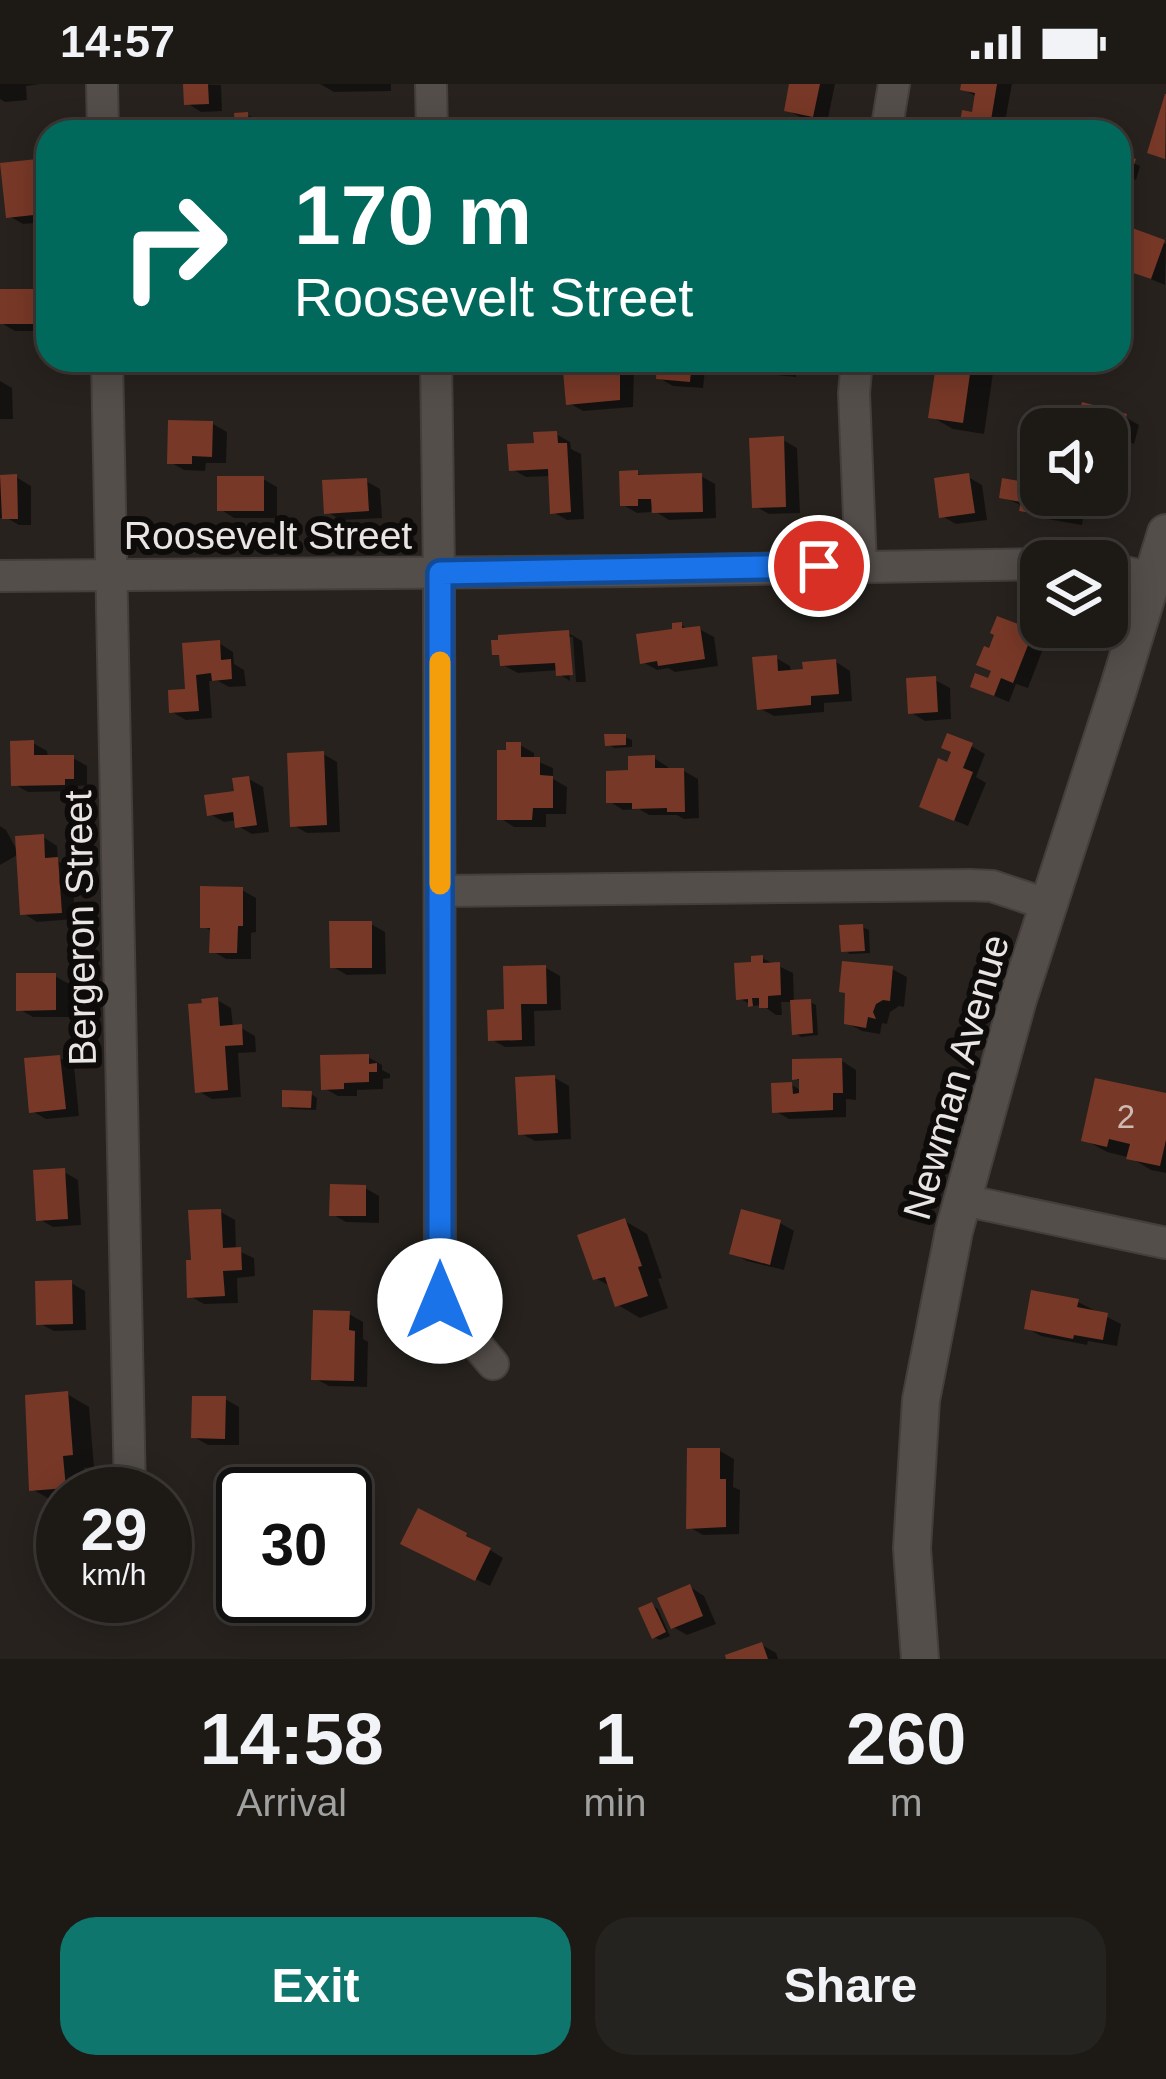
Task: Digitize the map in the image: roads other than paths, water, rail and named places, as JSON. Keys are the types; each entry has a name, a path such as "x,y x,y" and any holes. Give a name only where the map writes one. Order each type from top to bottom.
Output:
{"main road":[{"name":"Newman Avenue","path":"920,1659 912,1548 921,1400 963,1200 1018,999 1166,532"}],"street":[{"path":"102,84 103,120"},
{"path":"431,84 432,120"},
{"path":"888,120 894,84"},
{"name":"Bergeron Street","path":"107,372 129,1467"},
{"path":"436,372 440,1301 493,1364"},
{"path":"856,372 861,566"},
{"name":"Roosevelt Street","path":"0,576 1020,563"},
{"path":"1128,573 1152,578"},
{"path":"440,891 970,885 992,886 1049,905"},
{"path":"963,1200 1166,1243"}]}
